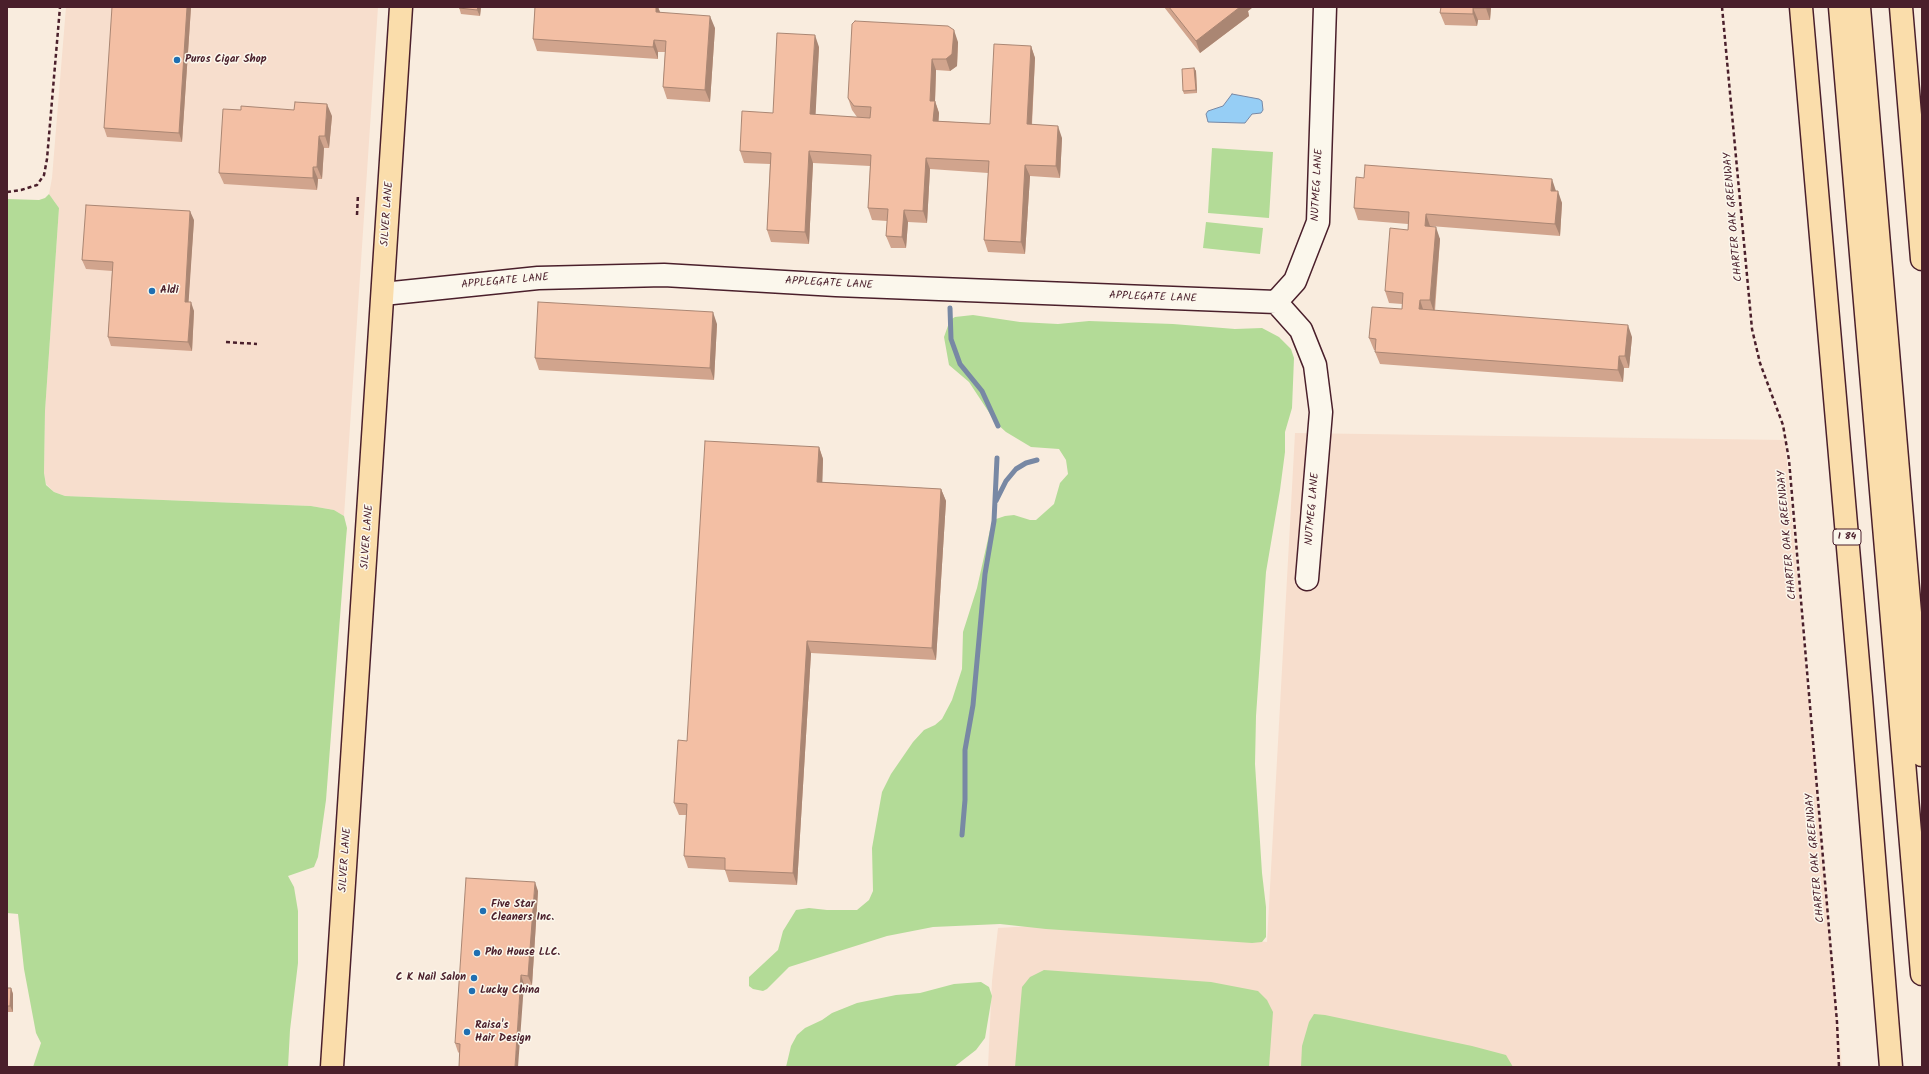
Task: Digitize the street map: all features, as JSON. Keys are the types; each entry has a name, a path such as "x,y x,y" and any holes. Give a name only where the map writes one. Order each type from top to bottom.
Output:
{"main road":[{"name":"SILVER LANE","path":"332,1067 401,7"},
{"name":"I 84","path":"1801,7 1891,1067"},
{"path":"1840,7 1922,974"},
{"path":"1859,7 1922,755"},
{"path":"1900,7 1922,259"}],"street":[{"name":"NUTMEG LANE","path":"1307,579 1321,412 1316,365 1301,330 1276,302 1296,280 1318,222 1325,7"},
{"name":"APPLEGATE LANE","path":"383,294 538,278 664,276 836,285 1276,302"}],"path":[{"path":"7,192 21,190 37,185 44,175 47,159 60,7"},
{"name":"CHARTER OAK GREENWAY","path":"1722,7 1752,329 1760,363 1783,425 1789,460 1835,991 1839,1067"},
{"path":"357,215 358,194"},
{"path":"226,342 257,344"}],"shaded area":[{"path":"66,7 378,7 344,516 334,510 311,506 65,496 54,492 46,484 44,473 45,411 59,208 49,194 52,178"},
{"path":"1295,433 1785,440 1842,1067 988,1067 992,981 998,928 1084,923 1267,942"}],"green space":[{"path":"1212,148 1273,152 1269,218 1208,213"},
{"path":"49,194 59,208 45,411 44,473 46,485 54,492 65,496 311,506 334,510 344,516 347,528 326,800 318,857 314,867 288,876 294,887 298,911 298,963 290,1030 288,1067 33,1067 41,1043 36,1033 24,969 18,914 7,913 7,199 39,200 45,198"},
{"path":"1206,222 1263,228 1260,254 1203,248"},
{"path":"973,315 1020,322 1058,324 1089,321 1173,324 1235,329 1262,328 1279,337 1291,349 1294,358 1292,408 1285,432 1285,452 1280,490 1266,572 1256,716 1255,764 1262,873 1266,907 1266,937 1262,942 1252,943 1046,929 1000,924 933,927 887,936 789,967 767,989 763,991 753,989 749,986 749,977 778,950 783,931 796,910 809,908 827,910 857,910 869,900 873,891 872,848 882,792 891,774 913,742 924,730 935,725 942,719 952,700 962,669 963,632 977,588 990,530 996,519 1005,516 1014,515 1030,520 1036,520 1054,504 1060,483 1068,474 1066,460 1059,449 1031,447 1006,432 996,423 969,382 949,365 944,337 950,320 955,317"},
{"path":"1044,970 1211,982 1258,991 1267,1000 1273,1012 1269,1067 1015,1067 1022,987 1030,977"},
{"path":"981,982 989,987 992,996 985,1038 976,1050 954,1067 786,1067 791,1046 797,1035 805,1028 822,1020 832,1013 857,1003 896,995 920,993 954,984"},
{"path":"1314,1014 1325,1015 1472,1046 1506,1055 1513,1067 1301,1067 1302,1046 1309,1022"}],"water":[{"path":"1232,94 1259,99 1262,101 1263,110 1261,113 1252,114 1245,123 1208,122 1206,114 1208,111 1223,106"}],"building":[{"path":"112,7 187,7 179,133 104,128"},
{"path":"459,7 478,7 477,10"},
{"path":"535,7 656,7 656,12 710,16 705,90 663,87 666,41 654,40 653,47 533,39"},
{"path":"1169,7 1240,7 1196,41"},
{"path":"1441,7 1486,8 1473,8 1473,14 1440,13"},
{"path":"855,21 948,26 954,30 952,54 946,59 932,59 930,101 935,101 933,121 990,124 994,44 1031,46 1027,124 1058,126 1056,166 1025,165 1021,242 984,240 989,161 926,158 923,211 904,210 902,237 886,236 888,209 868,208 871,155 809,151 805,232 767,230 771,153 740,151 742,111 773,113 777,33 815,35 810,114 870,118 871,107 854,106 848,98 852,24"},
{"path":"1194,68 1196,90 1183,91 1182,69"},
{"path":"295,102 327,104 325,136 319,136 317,167 313,167 313,178 219,173 223,109 241,110 241,106 294,110"},
{"path":"1365,165 1552,179 1551,191 1558,191 1555,224 1426,214 1425,226 1436,227 1430,300 1420,300 1419,309 1628,325 1625,356 1619,356 1618,370 1375,352 1376,339 1369,338 1372,307 1402,309 1403,293 1385,291 1390,228 1408,230 1409,212 1354,208 1356,177 1364,178"},
{"name":"Aldi","path":"86,205 190,211 185,302 191,302 188,342 108,337 113,262 82,260"},
{"path":"538,302 713,312 710,368 535,358"},
{"path":"705,441 819,447 817,482 941,489 932,648 807,641 793,873 725,870 725,858 684,856 687,804 674,803 678,740 687,741"},
{"path":"466,878 535,882 528,976 521,975 515,1067 459,1067 460,1044 455,1043"},
{"path":"7,988 11,988 10,1006 7,1006"}],"waterway":[{"path":"950,308 951,339 960,364 982,391 998,426"},
{"path":"962,835 965,800 965,750 973,705 985,574 994,521 997,458"},
{"path":"996,501 1006,481 1016,469 1026,463 1037,460"}],"place":[{"name":"Puros Cigar Shop","path":"177,60"},
{"name":"Aldi","path":"152,291"},
{"name":"Five Star Cleaners Inc.","path":"483,911"},
{"name":"Pho House LLC.","path":"477,953"},
{"name":"C K Nail Salon","path":"474,978"},
{"name":"Lucky China","path":"472,991"},
{"name":"Raisa's Hair Design","path":"467,1032"}]}
